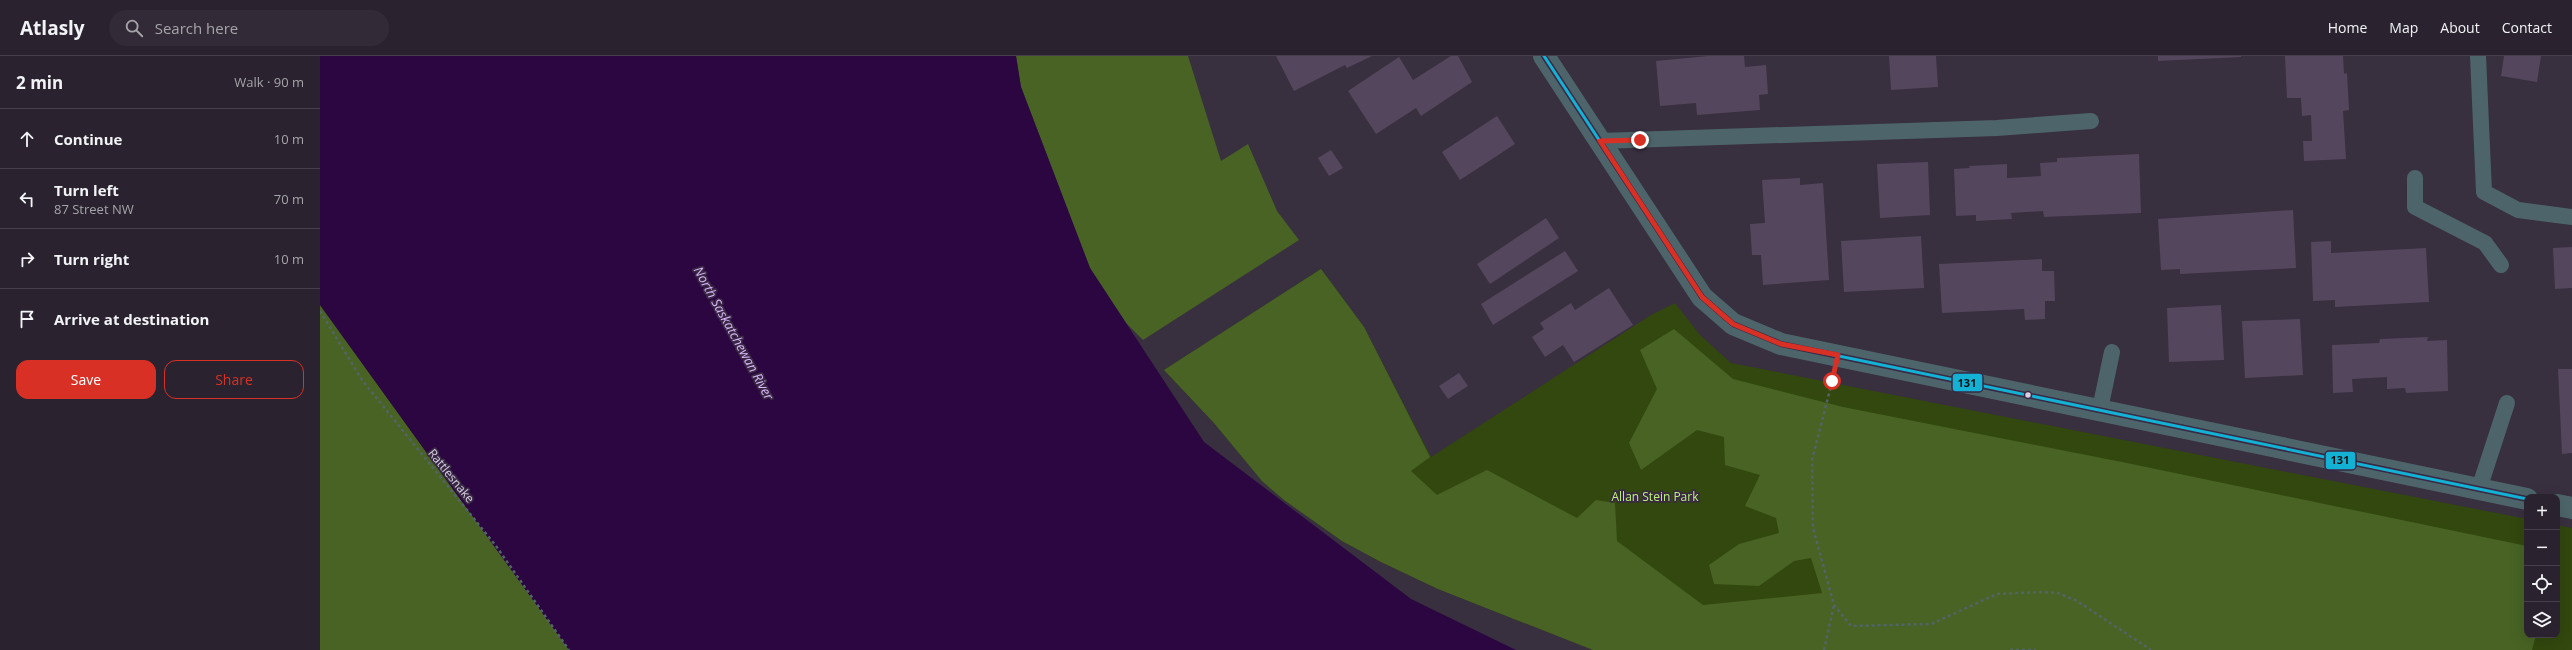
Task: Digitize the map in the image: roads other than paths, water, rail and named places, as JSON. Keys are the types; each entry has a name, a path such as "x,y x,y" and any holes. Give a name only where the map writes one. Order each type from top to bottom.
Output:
{"street":[{"path":"1544,56 1702,297 1733,324 1781,344 2100,409 2524,498"},
{"path":"2560,506 2572,508"}],"lane":[{"path":"2478,56 2484,192 2518,210 2572,217"},
{"path":"1600,141 1997,128 2091,121"},
{"path":"2415,178 2415,207 2485,243 2501,266"},
{"path":"2100,409 2112,352"},
{"path":"2479,489 2507,403"}],"water":[{"name":"North Saskatchewan River","path":"320,56 1016,56 1021,87 1090,268 1204,442 1411,599 1516,650 569,650 320,305"}],"park label":[{"name":"Allan Stein Park","path":"1655,497"}]}
